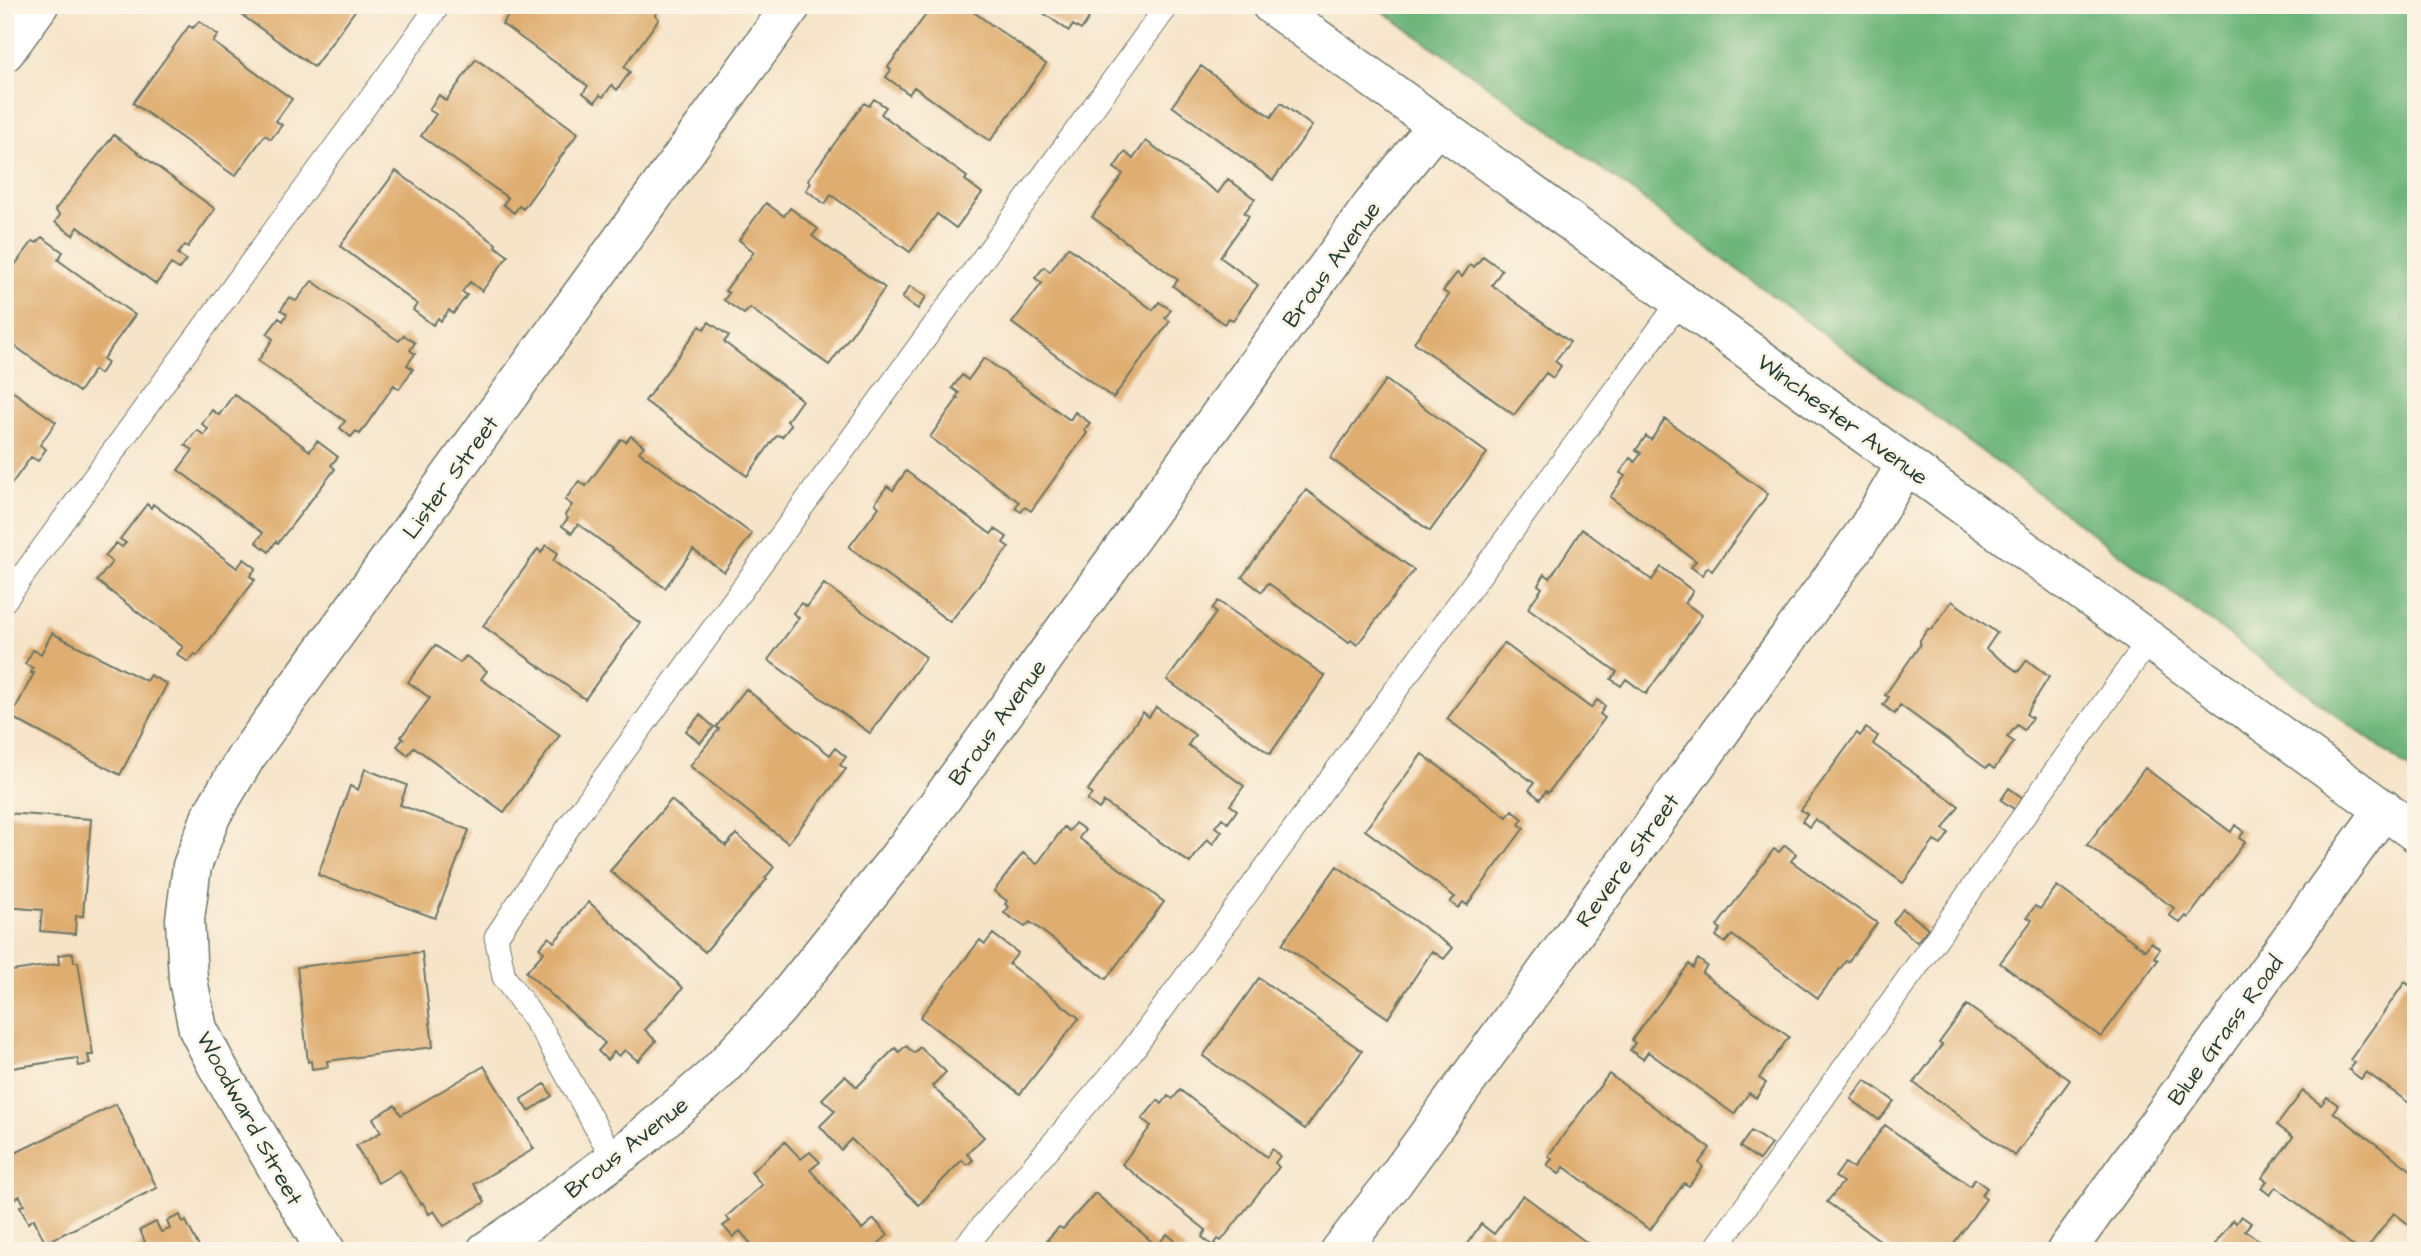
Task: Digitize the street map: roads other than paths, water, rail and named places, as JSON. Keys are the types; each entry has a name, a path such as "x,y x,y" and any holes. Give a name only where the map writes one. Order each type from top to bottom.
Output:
{"street":[{"path":"5,52 39,5"},
{"name":"Lister Street","path":"188,980 185,919 191,866 211,816 246,757 792,5"},
{"name":"Winchester Avenue","path":"1271,5 2416,833"},
{"name":"Brous Avenue","path":"486,1251 614,1160 715,1075 778,1008 895,861 1370,208 1437,125"},
{"name":"Revere Street","path":"1340,1251 1394,1183 1756,685 1866,531 1906,464"},
{"name":"Blue Grass Road","path":"2066,1251 2384,809"},
{"name":"Woodward Street","path":"188,980 198,1029 326,1251"}],"lane":[{"path":"5,600 439,5"},
{"path":"614,1160 545,1035 504,977 496,937 570,825 1168,5"},
{"path":"961,1251 1131,1052 1680,302"},
{"path":"1714,1251 2149,640"}]}
